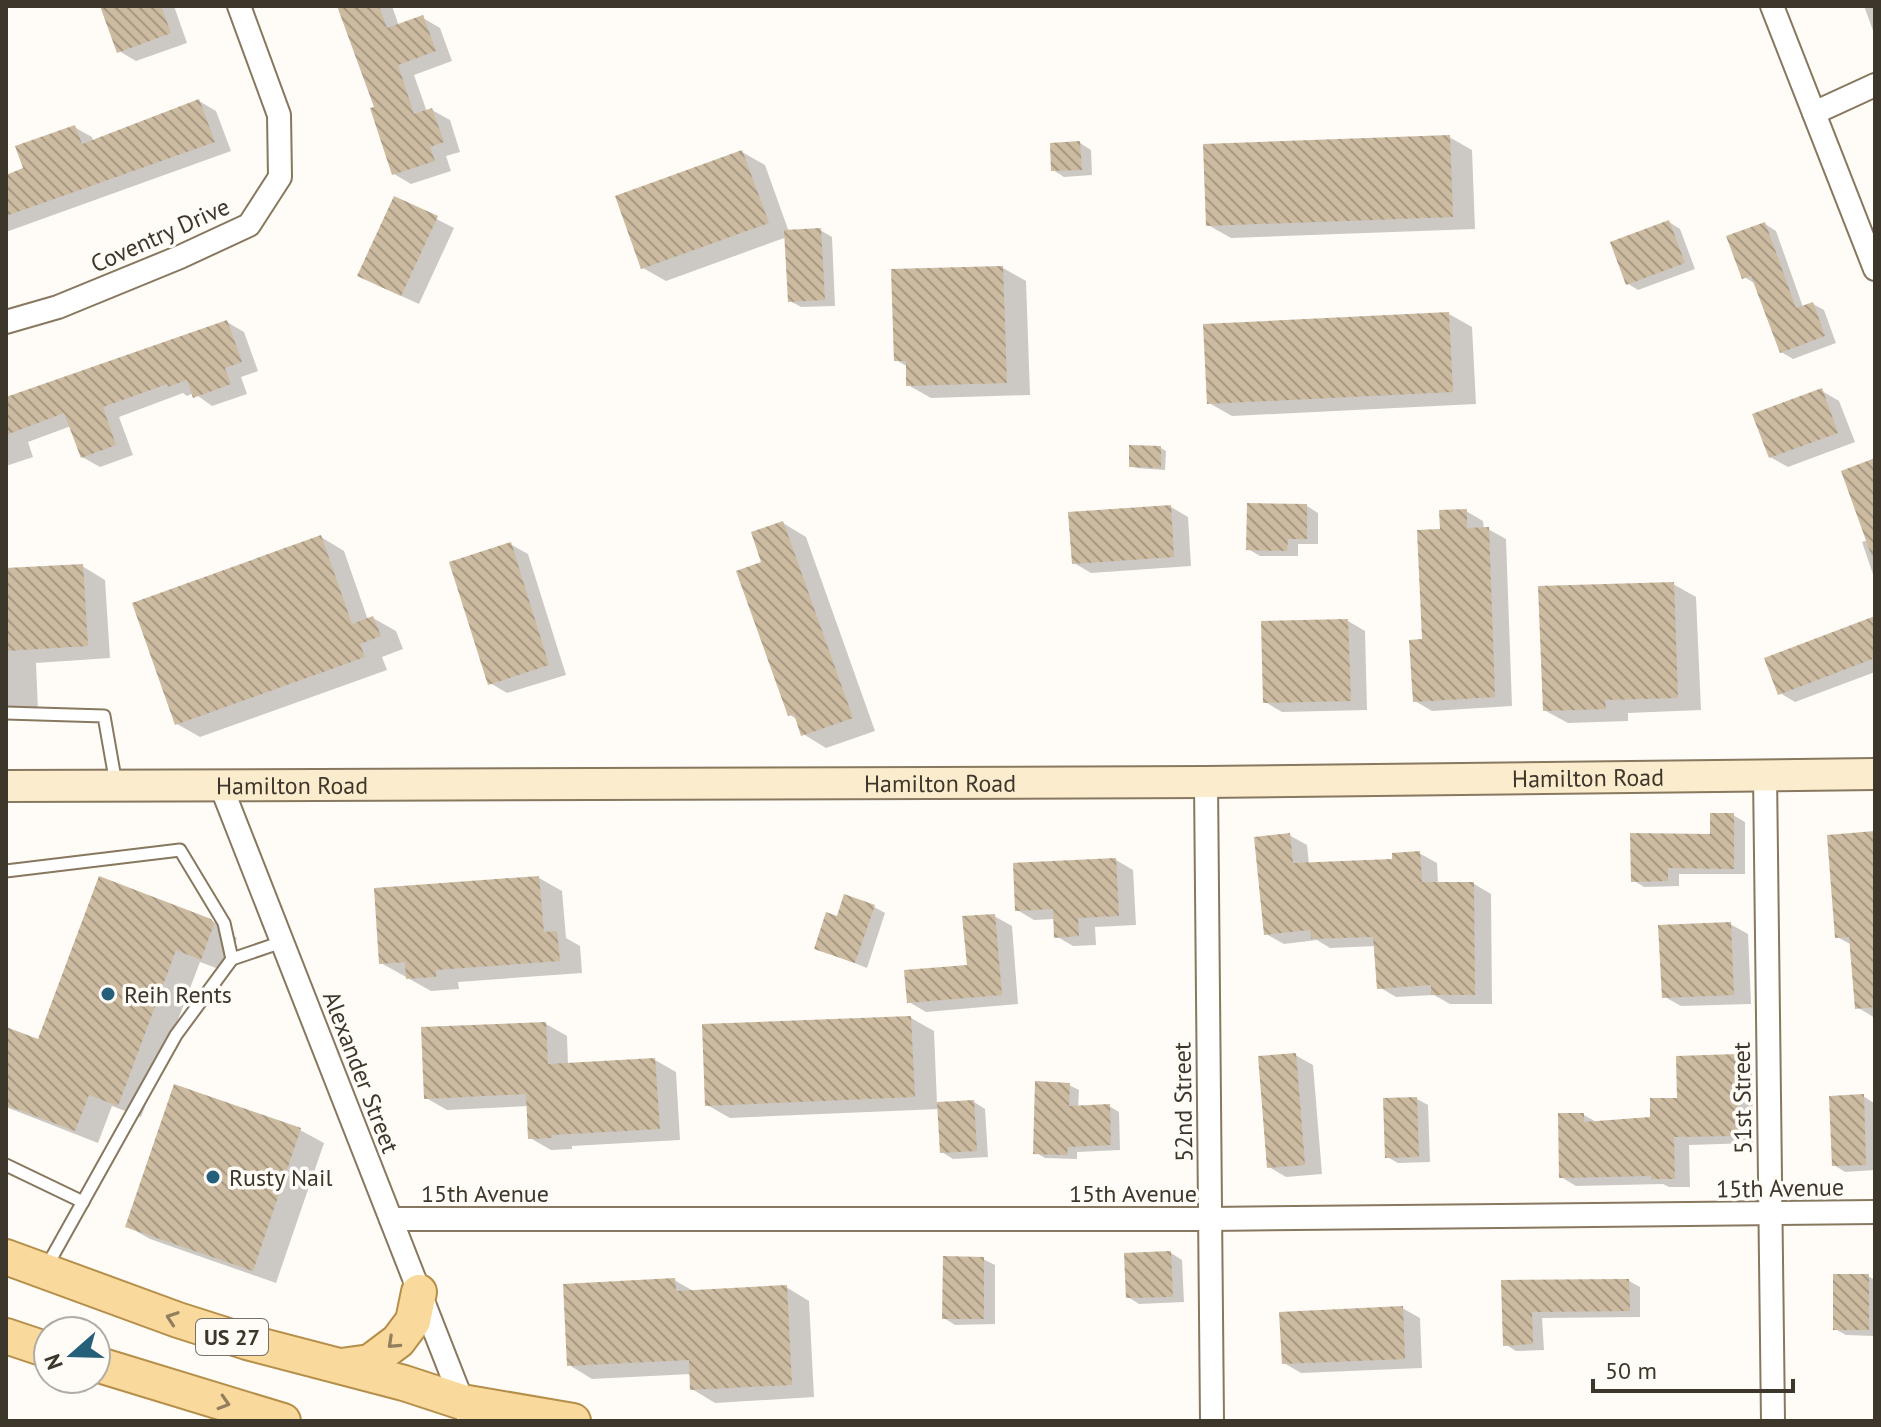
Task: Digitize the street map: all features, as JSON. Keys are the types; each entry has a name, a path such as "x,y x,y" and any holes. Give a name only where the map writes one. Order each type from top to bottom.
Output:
{"main road":[{"name":"US 27","path":"6,1257 192,1324 341,1366 466,1411 573,1421"},
{"path":"341,1366 370,1362 398,1341 413,1321 419,1292"},
{"path":"6,1336 32,1345"},
{"path":"112,1369 283,1421"}],"street":[{"name":"Coventry Drive","path":"6,322 58,307 249,225 280,177 279,115 239,6"},
{"path":"1772,6 1875,269"},
{"path":"1814,113 1875,85"},
{"name":"51st Street","path":"1765,774 1773,1421"},
{"name":"Hamilton Road","path":"6,786 1206,782 1875,774"},
{"name":"52nd Street","path":"1206,782 1212,1421"},
{"name":"Alexander Street","path":"221,786 466,1411"},
{"name":"15th Avenue","path":"391,1219 1210,1219 1875,1212"}],"lane":[{"path":"6,713 104,716 116,786"},
{"path":"6,871 180,850 224,923 232,959"},
{"path":"44,1271 176,1035 232,959 282,942"},
{"path":"6,1165 83,1202"}],"building":[{"path":"100,6 161,6 171,33 117,53"},
{"path":"337,6 379,6 387,28 423,15 436,51 398,65 414,114 432,108 444,142 430,147 435,161 392,175 370,108 374,107"},
{"path":"199,99 215,142 6,216 6,175 23,168 15,146 75,125 82,144"},
{"path":"1450,135 1453,217 1206,226 1203,144"},
{"path":"1080,141 1082,170 1051,171 1050,143"},
{"path":"742,150 769,223 641,269 615,196"},
{"path":"394,196 438,216 401,296 357,276"},
{"path":"1669,220 1685,263 1626,285 1610,242"},
{"path":"1765,222 1796,308 1813,302 1825,336 1780,353 1751,276 1742,279 1726,236"},
{"path":"821,228 825,300 788,302 784,230"},
{"path":"1003,266 1007,383 906,386 906,361 894,361 891,269"},
{"path":"1449,312 1453,392 1207,404 1203,324"},
{"path":"227,320 242,362 225,368 231,384 193,398 187,380 103,407 116,445 81,458 64,413 6,435 6,397"},
{"path":"1822,388 1838,433 1769,458 1752,414"},
{"path":"1129,445 1161,446 1161,468 1129,467"},
{"path":"1875,458 1875,557 1872,557 1841,471"},
{"path":"1247,503 1307,504 1307,539 1288,539 1287,551 1246,550"},
{"path":"1171,505 1174,557 1072,564 1068,512"},
{"path":"1467,509 1467,528 1489,527 1495,697 1413,702 1409,640 1422,639 1417,530 1440,529 1439,510"},
{"path":"783,521 853,718 801,736 794,714 788,716 736,571 761,562 751,532"},
{"path":"321,535 352,624 373,616 381,636 360,644 365,657 175,725 132,603"},
{"path":"511,542 549,665 488,685 449,562"},
{"path":"83,564 88,646 6,651 6,568"},
{"path":"1674,582 1678,698 1605,700 1606,709 1543,711 1538,586"},
{"path":"1875,616 1875,658 1778,695 1764,658"},
{"path":"1348,619 1351,701 1263,703 1261,621"},
{"path":"1710,813 1734,813 1734,869 1668,868 1668,881 1631,882 1630,833 1710,834"},
{"path":"1875,831 1875,1007 1855,1009 1849,937 1835,938 1827,835"},
{"path":"1290,833 1293,863 1392,859 1392,853 1420,851 1422,882 1474,882 1475,995 1431,995 1431,985 1377,989 1373,937 1311,939 1310,930 1264,935 1254,837"},
{"path":"1116,858 1119,916 1078,918 1079,936 1054,938 1053,909 1015,911 1013,863"},
{"name":"Reih Rents","path":"99,876 211,919 214,924 201,960 176,950 118,1106 89,1095 75,1131 6,1105 6,1027 38,1039"},
{"path":"539,876 544,932 557,931 560,961 436,970 436,977 406,979 405,962 379,964 374,888"},
{"path":"844,894 875,905 855,963 814,949 826,912 837,916"},
{"path":"995,914 1002,995 907,1003 904,970 967,965 962,916"},
{"path":"1731,922 1734,995 1662,998 1658,925"},
{"path":"911,1016 915,1097 705,1106 702,1024"},
{"path":"546,1022 548,1064 655,1058 660,1129 528,1139 526,1094 424,1099 421,1027"},
{"path":"1296,1053 1305,1165 1267,1168 1258,1056"},
{"path":"1737,1054 1738,1136 1674,1137 1675,1179 1651,1179 1651,1176 1559,1178 1558,1113 1584,1113 1584,1122 1650,1117 1650,1098 1677,1098 1676,1056"},
{"path":"1035,1081 1070,1083 1069,1106 1110,1104 1111,1145 1068,1147 1067,1155 1033,1154"},
{"name":"Rusty Nail","path":"174,1084 301,1128 253,1271 125,1227"},
{"path":"1864,1094 1866,1165 1832,1166 1829,1096"},
{"path":"1417,1097 1419,1157 1385,1158 1383,1098"},
{"path":"974,1100 977,1151 940,1153 937,1102"},
{"path":"1171,1251 1173,1297 1126,1298 1124,1253"},
{"path":"943,1256 984,1257 984,1319 942,1319"},
{"path":"1833,1274 1869,1274 1869,1330 1833,1330"},
{"path":"675,1278 676,1291 787,1285 792,1385 690,1390 689,1360 567,1366 563,1284"},
{"path":"1629,1279 1630,1311 1532,1312 1533,1344 1503,1346 1501,1280"},
{"path":"1403,1306 1405,1359 1282,1364 1279,1312"}],"place":[{"name":"Reih Rents","path":"108,994"},
{"name":"Rusty Nail","path":"213,1177"}]}
